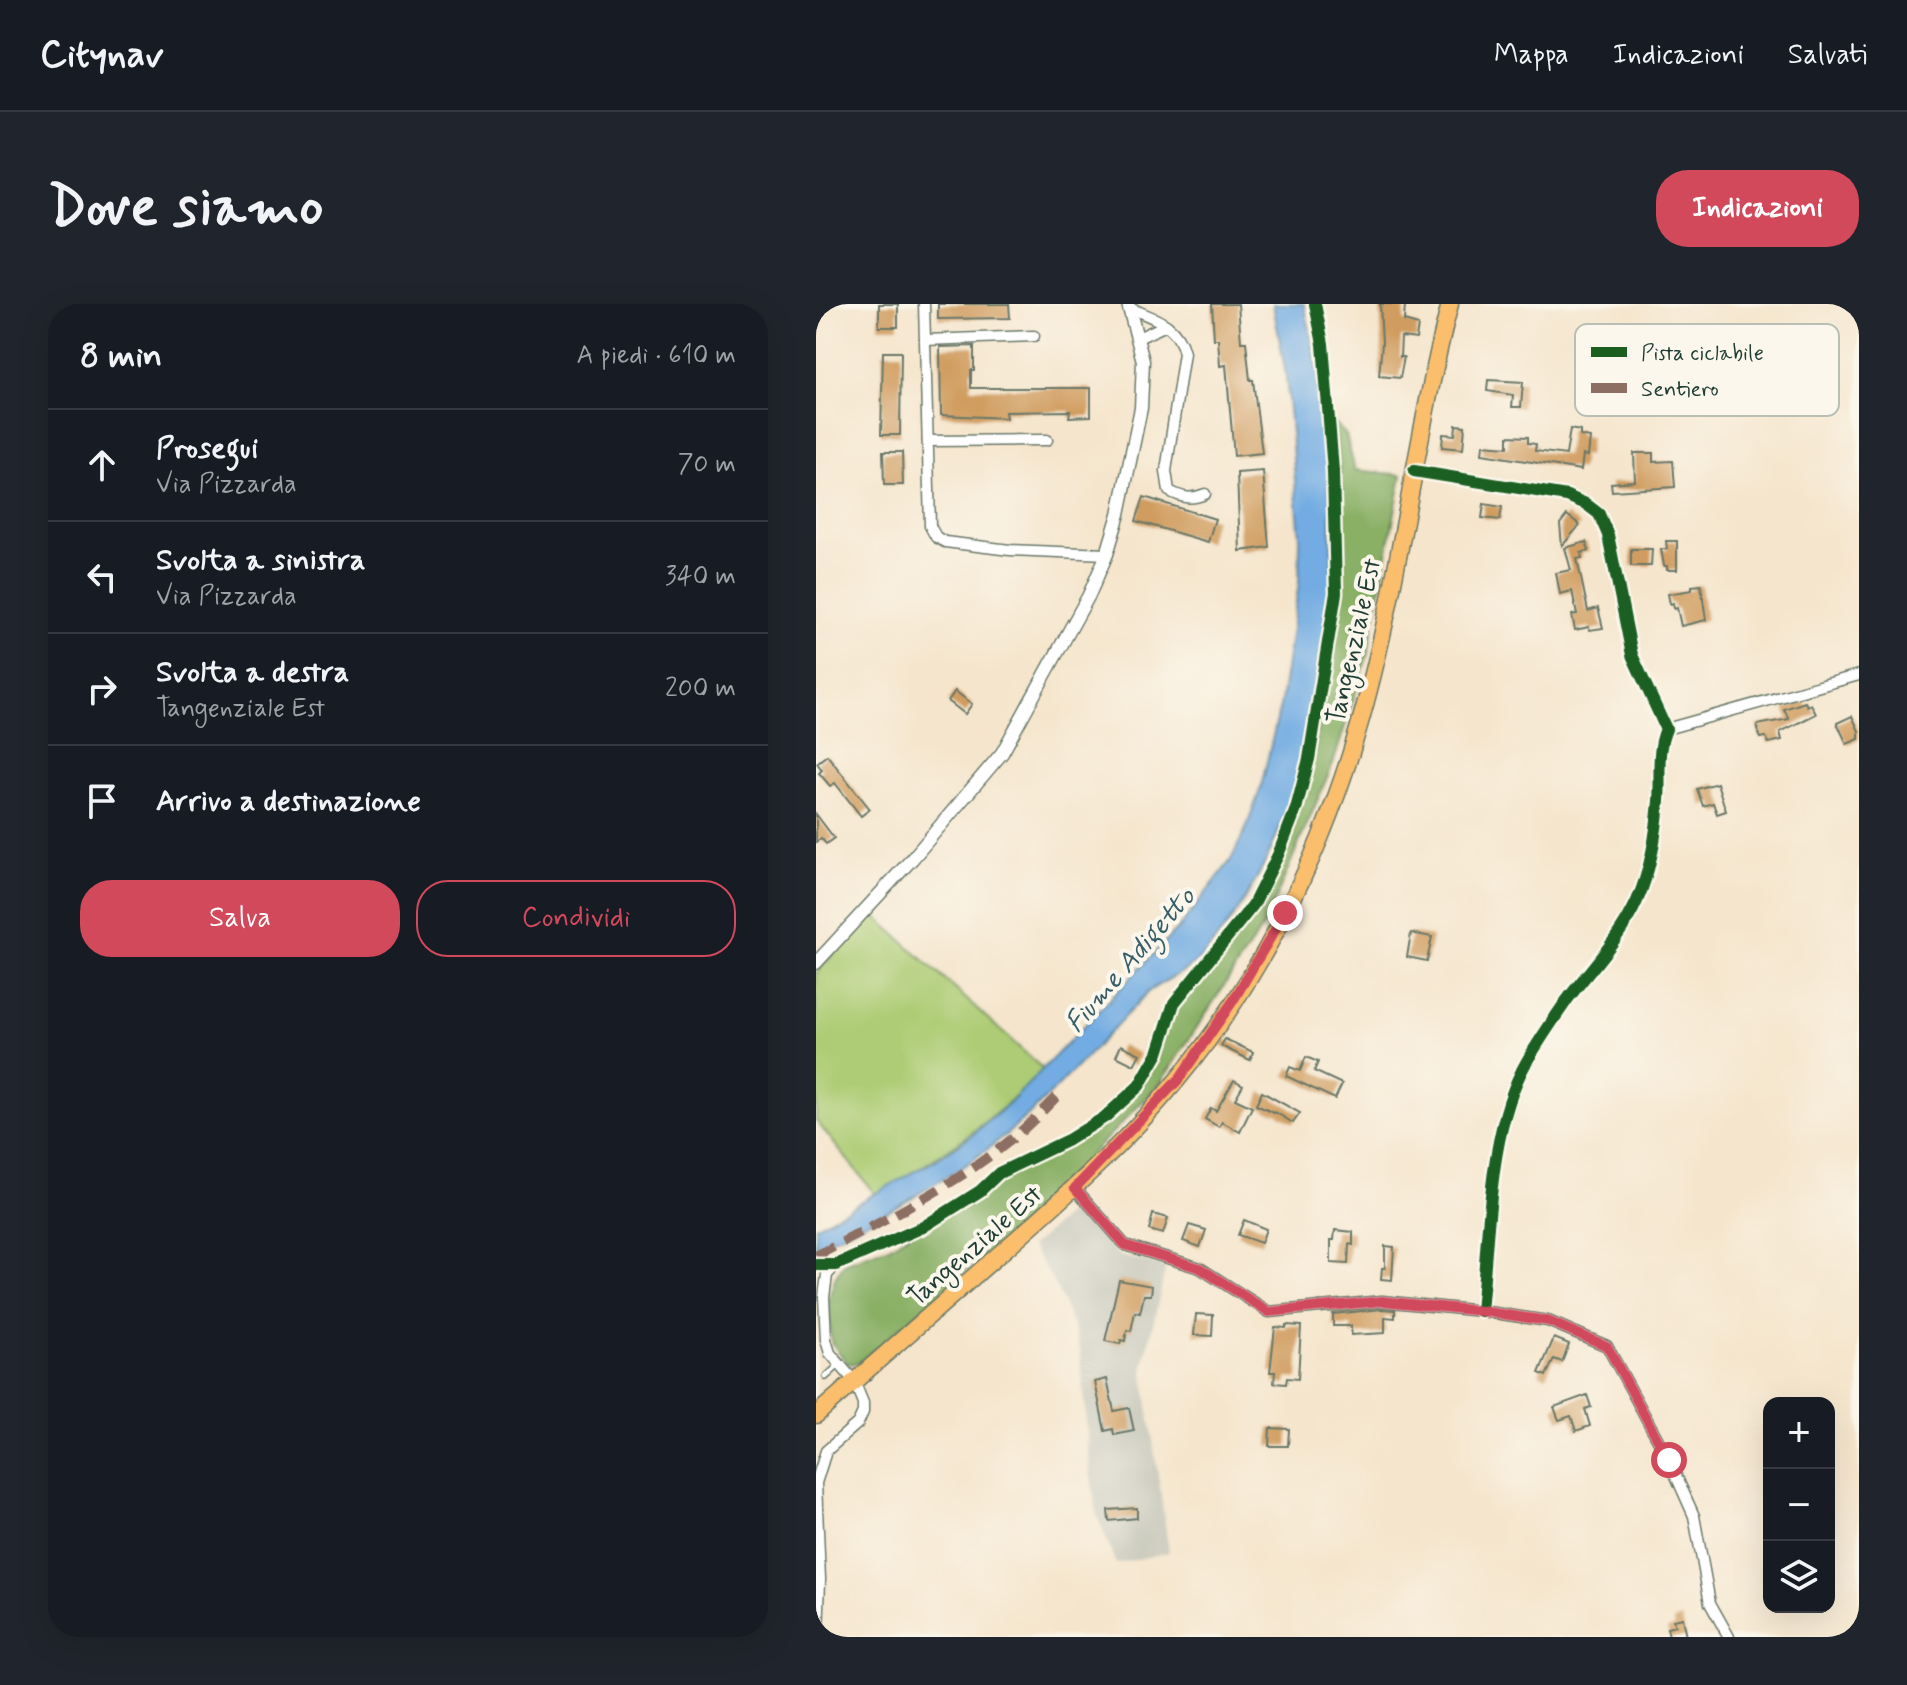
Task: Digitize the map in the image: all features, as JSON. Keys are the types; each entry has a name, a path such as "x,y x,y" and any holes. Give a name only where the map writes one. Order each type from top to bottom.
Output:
{"main road":[{"name":"Tangenziale Est","path":"816,1415 1075,1188 1153,1108 1212,1034 1264,951 1304,875 1337,795 1366,702 1450,304"}],"street":[{"path":"924,304 930,526 936,537 945,542 1010,550 1107,554"},
{"path":"818,1637 820,1579 816,1483 826,1451 858,1423 863,1412 863,1403 854,1381 830,1353 826,1340 824,1297 827,1275 836,1265 934,1220 980,1191 999,1173 1068,1140 1105,1117 1139,1086 1158,1053 1174,1003 1253,905 1296,809 1309,759 1336,593 1333,471 1323,344 1315,304"},
{"path":"1129,306 1166,325 1180,337 1184,353 1166,471 1167,484 1169,491 1183,498 1205,494"},
{"path":"816,963 912,859 1002,753 1077,620 1107,554 1119,514 1141,408 1143,361 1129,306"},
{"path":"1138,338 1166,325"},
{"path":"925,340 1034,336"},
{"path":"928,441 1047,440"},
{"path":"1414,471 1567,496 1599,514 1608,535 1632,655 1666,729 1660,745 1659,798 1652,859 1637,901 1620,933 1566,1002 1526,1063 1505,1110 1494,1180 1481,1311"},
{"path":"1666,729 1859,675"},
{"path":"1075,1188 1125,1245 1200,1268 1269,1312 1382,1301 1548,1321 1607,1346 1669,1460 1694,1516 1710,1603 1729,1637"}],"lane":[{"path":"826,1377 839,1365"}],"shaded area":[{"path":"1076,1208 1120,1256 1166,1266 1143,1371 1169,1552 1116,1564 1097,1516 1080,1350 1053,1281 1031,1246"}],"green space":[{"path":"1334,422 1346,435 1355,470 1402,475 1368,654 1334,761 1265,923 1159,1085 1022,1224 858,1363 848,1364 831,1342 829,1299 835,1278 844,1264 889,1247 1000,1175 1067,1143 1140,1089 1177,1005 1255,909 1313,757 1337,634 1343,560 1342,489"},
{"path":"872,913 1044,1070 964,1138 875,1194 816,1121 816,973"}],"water":[{"path":"1273,304 1304,304 1327,445 1332,579 1321,674 1312,719 1287,808 1270,851 1250,891 1203,956 1148,992 1016,1126 936,1184 816,1247 816,1226 936,1160 1009,1104 1182,924 1231,860 1261,787 1281,702 1299,582 1300,538 1286,375"}],"building":[{"path":"879,304 898,304 898,327 879,327"},
{"path":"938,304 1009,304 1010,318 938,319"},
{"path":"1212,304 1238,304 1241,342 1246,342 1262,453 1234,456 1226,365 1220,366 1218,339 1214,339"},
{"path":"1380,304 1405,304 1404,321 1418,325 1416,339 1401,337 1400,357 1404,357 1400,378 1379,376 1382,343"},
{"path":"974,346 971,388 1091,388 1091,416 1069,417 1070,411 1005,412 1006,418 941,415 940,347"},
{"path":"883,352 901,352 900,435 881,435"},
{"path":"1488,380 1523,382 1521,407 1512,407 1513,395 1487,391"},
{"path":"1456,425 1465,426 1463,449 1442,447 1443,434 1455,435"},
{"path":"1570,429 1590,438 1588,456 1583,455 1581,470 1482,454 1483,445 1508,447 1508,436 1528,437 1528,443 1536,444 1535,451 1566,455"},
{"path":"883,452 902,452 903,485 884,485"},
{"path":"1634,453 1653,453 1653,462 1673,461 1675,487 1612,491 1611,483 1635,481"},
{"path":"1263,471 1269,547 1240,551 1237,473"},
{"path":"1144,497 1215,519 1208,542 1136,521"},
{"path":"1484,504 1502,507 1500,520 1482,518"},
{"path":"1567,515 1580,525 1562,546 1560,524"},
{"path":"1666,541 1677,541 1677,570 1667,570 1664,566 1661,549 1667,549"},
{"path":"1586,542 1589,551 1581,553 1582,558 1577,559 1588,611 1598,608 1603,628 1575,630 1572,615 1577,614 1572,591 1560,594 1556,573 1571,570 1565,548"},
{"path":"1631,549 1652,549 1651,566 1631,566"},
{"path":"1701,585 1706,620 1681,626 1677,608 1670,604 1668,594 1692,590 1692,586"},
{"path":"955,691 972,704 965,714 948,701"},
{"path":"1805,702 1807,706 1811,704 1816,714 1780,732 1782,740 1768,743 1766,737 1760,738 1757,725 1789,719 1784,709"},
{"path":"1852,716 1859,739 1847,744 1837,723"},
{"path":"827,755 870,809 861,816 835,783 830,786 819,773 822,770 817,763"},
{"path":"1717,783 1726,811 1717,814 1713,803 1703,806 1697,789"},
{"path":"816,814 834,838 826,844 821,838 816,842"},
{"path":"1411,933 1432,937 1427,961 1407,957"},
{"path":"1225,1039 1253,1052 1250,1060 1221,1046"},
{"path":"1121,1045 1140,1054 1134,1065 1116,1056"},
{"path":"1306,1057 1318,1062 1314,1071 1342,1084 1335,1099 1286,1076 1290,1067 1300,1071"},
{"path":"1234,1080 1243,1085 1235,1099 1252,1107 1240,1132 1222,1122 1219,1127 1205,1119 1211,1108 1216,1111"},
{"path":"1262,1092 1300,1113 1293,1123 1256,1105"},
{"path":"1153,1214 1168,1218 1163,1234 1149,1230"},
{"path":"1244,1220 1266,1229 1261,1243 1238,1235"},
{"path":"1189,1225 1206,1230 1200,1247 1183,1241"},
{"path":"1335,1230 1353,1232 1348,1264 1331,1263 1331,1240 1334,1240"},
{"path":"1385,1246 1394,1247 1392,1280 1381,1279 1382,1268 1385,1268"},
{"path":"1119,1280 1152,1286 1151,1295 1144,1295 1140,1313 1135,1312 1131,1331 1127,1330 1125,1341 1121,1340 1120,1344 1105,1341"},
{"path":"1395,1310 1395,1318 1385,1317 1385,1333 1351,1335 1351,1326 1333,1326 1333,1314"},
{"path":"1196,1314 1213,1315 1212,1336 1194,1335"},
{"path":"1286,1325 1301,1326 1298,1379 1287,1378 1286,1384 1274,1383 1275,1372 1270,1372 1275,1327 1286,1328"},
{"path":"1554,1338 1569,1344 1562,1362 1554,1359 1546,1376 1539,1373"},
{"path":"1107,1379 1114,1411 1129,1408 1134,1431 1114,1435 1113,1429 1105,1431 1095,1382"},
{"path":"1587,1395 1591,1407 1585,1409 1590,1426 1576,1431 1571,1416 1559,1420 1554,1407"},
{"path":"1270,1428 1289,1429 1288,1446 1269,1446"},
{"path":"1137,1508 1137,1518 1109,1521 1108,1510"},
{"path":"1682,1618 1686,1637 1669,1637 1667,1628 1675,1626 1673,1620"}],"marked path":[{"path":"816,1256 971,1169 1018,1134 1062,1091"}],"cycle path":[{"path":"816,1265 836,1265 923,1227 980,1191 999,1173 1068,1140 1105,1117 1139,1086 1158,1053 1174,1003 1253,905 1296,809 1309,759 1336,593 1333,471 1323,344 1315,304"},
{"path":"1414,471 1567,496 1599,514 1608,535 1632,655 1666,729 1660,755 1654,839 1637,901 1614,941 1567,1000 1527,1061 1504,1118 1492,1183 1481,1311"}],"route":[{"path":"1285,913 1212,1034 1179,1079 1075,1188 1125,1245 1200,1268 1269,1312 1382,1301 1548,1321 1607,1346 1669,1460"}],"water label":[{"name":"Fiume Adigetto","path":"1129,959"}]}
